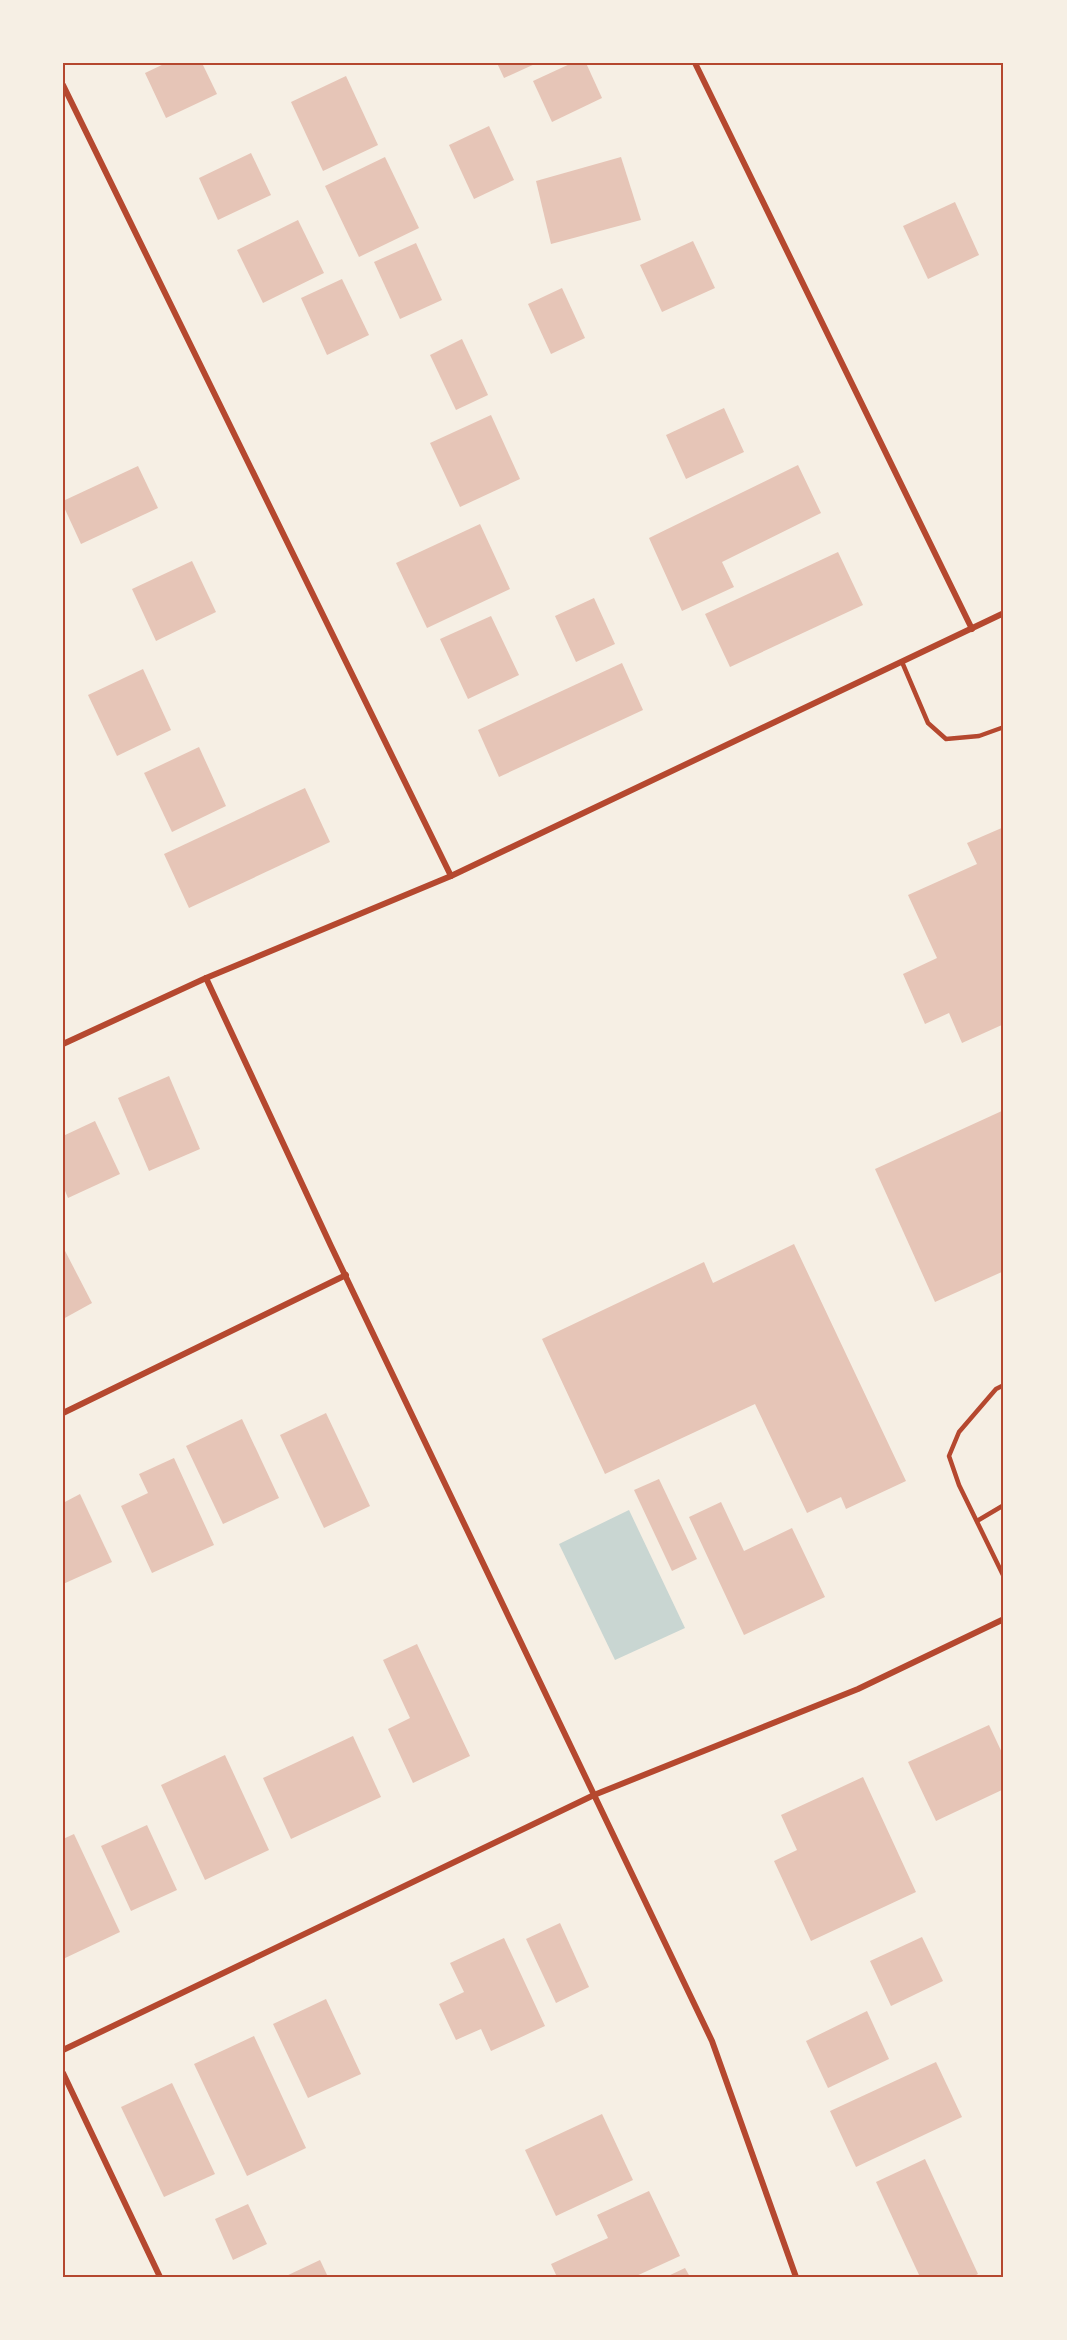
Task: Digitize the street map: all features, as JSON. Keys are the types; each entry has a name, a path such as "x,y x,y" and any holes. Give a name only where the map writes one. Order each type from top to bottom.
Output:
{"street":[{"path":"695,63 972,629"},
{"path":"63,85 452,876"},
{"path":"63,1044 206,978 452,876 1004,613"},
{"path":"206,978 712,2041 796,2277"},
{"path":"63,1413 346,1275"},
{"path":"63,2050 594,1795 858,1689 1004,1620"},
{"path":"63,2073 160,2277"}],"lane":[{"path":"902,662 928,723 946,739 979,736 1004,727"},
{"path":"1004,1385 996,1389 959,1432 949,1456 959,1485 1004,1577"},
{"path":"977,1521 1004,1505"}],"shaded area":[{"path":"629,1510 685,1628 615,1660 559,1544"}],"building":[{"path":"166,63 202,63 217,94 166,118 145,73"},
{"path":"497,63 537,63 504,78"},
{"path":"572,63 586,63 602,98 552,122 533,81"},
{"path":"346,76 378,145 323,171 291,102"},
{"path":"489,126 514,180 474,199 449,145"},
{"path":"251,153 271,195 218,220 199,178"},
{"path":"385,157 419,228 359,257 325,186"},
{"path":"621,157 641,220 551,244 536,181"},
{"path":"955,202 979,255 928,279 903,226"},
{"path":"298,220 324,273 263,303 237,250"},
{"path":"693,241 715,288 662,312 640,265"},
{"path":"416,243 442,300 400,319 374,262"},
{"path":"342,279 369,335 327,355 301,298"},
{"path":"562,288 585,338 551,354 528,304"},
{"path":"462,339 488,395 456,410 430,355"},
{"path":"724,408 744,452 686,479 666,435"},
{"path":"491,415 520,479 460,507 430,443"},
{"path":"798,465 821,513 722,562 734,587 682,611 649,538"},
{"path":"138,466 158,508 81,544 63,501"},
{"path":"480,524 510,589 427,628 396,563"},
{"path":"838,552 863,605 730,667 705,614"},
{"path":"192,561 216,612 156,641 132,589"},
{"path":"594,598 615,644 576,662 555,616"},
{"path":"491,616 519,675 468,699 440,639"},
{"path":"622,663 643,710 499,777 478,730"},
{"path":"143,669 171,730 117,756 88,695"},
{"path":"199,747 226,806 172,832 144,773"},
{"path":"305,788 330,842 189,908 164,854"},
{"path":"1004,827 1004,1024 962,1043 949,1013 925,1024 903,974 937,958 908,895 977,864 967,843"},
{"path":"169,1076 200,1149 149,1171 118,1098"},
{"path":"1004,1110 1004,1271 935,1302 875,1169"},
{"path":"95,1121 120,1174 68,1198 63,1186 63,1136"},
{"path":"794,1244 906,1481 846,1509 841,1497 807,1513 755,1404 605,1474 542,1339 704,1262 713,1283"},
{"path":"63,1247 92,1303 63,1319"},
{"path":"326,1413 370,1506 324,1528 280,1435"},
{"path":"242,1419 279,1498 223,1524 186,1446"},
{"path":"174,1458 214,1545 152,1573 121,1506 148,1493 139,1474"},
{"path":"659,1479 697,1559 672,1571 634,1490"},
{"path":"80,1494 112,1562 63,1584 63,1503"},
{"path":"721,1502 744,1551 792,1528 825,1597 744,1635 689,1517"},
{"path":"417,1644 470,1756 413,1783 388,1729 410,1718 383,1660"},
{"path":"989,1725 1004,1757 1004,1789 936,1821 908,1762"},
{"path":"353,1736 381,1797 291,1839 263,1778"},
{"path":"225,1755 269,1850 205,1880 161,1785"},
{"path":"863,1777 916,1892 811,1941 774,1861 797,1850 781,1815"},
{"path":"147,1825 177,1890 131,1911 101,1846"},
{"path":"74,1834 120,1932 63,1959 63,1839"},
{"path":"560,1923 589,1987 556,2003 526,1939"},
{"path":"922,1937 943,1981 891,2006 870,1961"},
{"path":"504,1938 545,2026 491,2051 481,2029 456,2040 439,2004 464,1992 450,1963"},
{"path":"326,1999 361,2074 308,2098 273,2024"},
{"path":"867,2011 889,2059 828,2088 806,2041"},
{"path":"254,2036 306,2148 247,2176 194,2064"},
{"path":"936,2062 962,2117 856,2167 830,2111"},
{"path":"172,2083 215,2174 164,2197 121,2107"},
{"path":"602,2114 633,2180 556,2216 525,2150"},
{"path":"925,2159 978,2274 972,2277 920,2277 876,2182"},
{"path":"649,2191 680,2256 634,2277 557,2277 551,2264 608,2238 597,2215"},
{"path":"248,2204 267,2244 233,2260 215,2219"},
{"path":"320,2260 328,2277 284,2277"},
{"path":"685,2268 690,2277 666,2277"}]}
